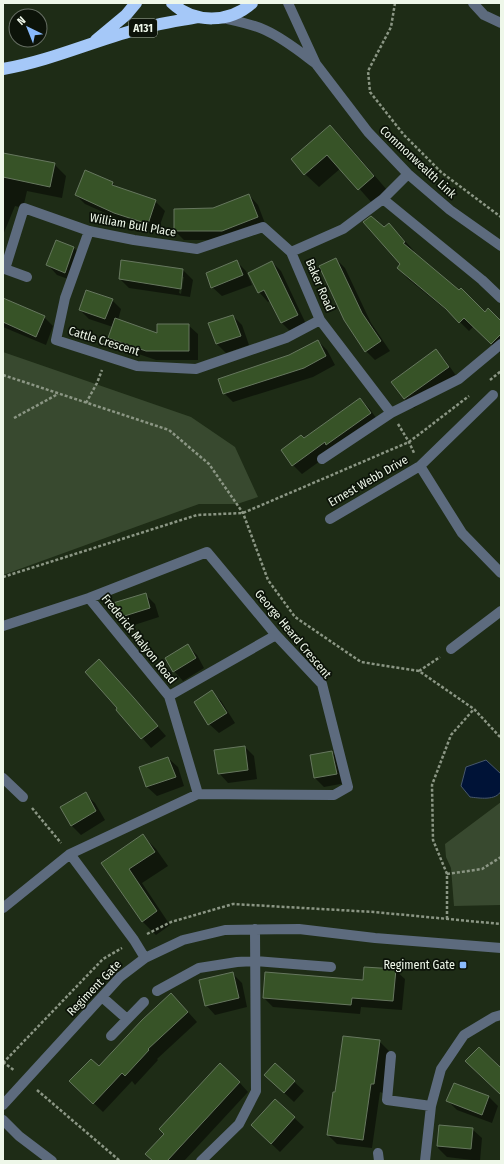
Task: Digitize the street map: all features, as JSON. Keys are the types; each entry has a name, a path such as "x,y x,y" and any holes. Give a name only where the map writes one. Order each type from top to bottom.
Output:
{"highway":[{"name":"A131","path":"90,44 126,15 136,3"},
{"path":"172,3 186,13 210,19 223,18 235,14 252,3"},
{"name":"A131","path":"3,69 54,57 135,30 167,22 198,17"}],"street":[{"name":"Commonwealth Link","path":"288,3 316,64 368,132 408,174 450,210 501,246"},
{"path":"472,3 484,15 501,23"},
{"name":"Commonwealth Link","path":"223,18 245,23 264,30 291,45 316,64"},
{"name":"Baker Road","path":"391,413 320,320 291,252 343,229 383,199 408,174"},
{"path":"383,199 482,280 501,298"},
{"name":"William Bull Place","path":"27,277 5,269 24,208 89,231 134,240 197,249 263,227 291,252"},
{"name":"Cattle Crescent","path":"89,231 65,298 56,340 137,366 196,369 286,338 320,320"},
{"path":"322,459 391,413 459,379 501,344"},
{"name":"Ernest Webb Drive","path":"330,519 420,466 493,396"},
{"name":"Ernest Webb Drive","path":"420,466 462,533 501,573"},
{"name":"George Heard Crescent","path":"3,626 90,598 207,552 276,634 322,684 348,787 334,795 198,794 70,854 3,908"},
{"name":"Frederick Malyon Road","path":"90,598 169,696 198,794"},
{"path":"451,649 501,611"},
{"name":"Frederick Malyon Road","path":"169,696 276,634"},
{"path":"3,778 23,797"},
{"path":"70,854 134,940 145,958"},
{"path":"201,1161 239,1124 256,1091 255,929"},
{"name":"Regiment Gate","path":"3,1105 25,1079 120,977 145,958 183,940 225,930 299,929 375,938 501,948"},
{"path":"157,991 199,968 236,962 255,961 330,967"},
{"path":"102,996 127,1019"},
{"path":"111,1036 144,1002"},
{"path":"424,1161 431,1106 441,1069 464,1035 494,1017 501,1015"},
{"path":"391,1056 387,1100 431,1106"},
{"path":"3,1120 19,1136 52,1161"}],"path":[{"path":"395,3 391,27 368,71 370,92 404,135 441,172 501,217"},
{"path":"86,403 97,384 107,356"},
{"path":"489,381 501,371"},
{"path":"3,376 169,430 208,464 243,513 268,580 295,617 361,662 419,672 474,709 501,738"},
{"path":"14,418 58,394"},
{"path":"3,577 197,514 243,513 409,442 470,395"},
{"path":"391,413 409,442 420,466"},
{"path":"419,672 451,649"},
{"path":"447,919 447,874 433,840 432,785 452,735 474,709"},
{"path":"23,797 70,854"},
{"path":"447,874 482,869 501,856"},
{"path":"25,1079 120,1161"}],"green space":[{"path":"3,352 191,417 235,447 258,497 237,504 199,504 3,575"},
{"path":"501,802 501,905 454,906 451,868 446,857 445,844"}],"water":[{"path":"486,760 501,774 501,791 499,794 491,798 470,797 461,786 466,767"}],"building":[{"path":"330,125 374,176 358,190 327,155 304,175 291,159"},
{"path":"3,153 55,163 50,187 3,177"},
{"path":"85,170 113,182 112,185 156,200 148,224 114,213 75,195"},
{"path":"249,194 258,217 222,231 174,231 174,209 213,208"},
{"path":"371,216 384,227 389,223 405,242 403,243 459,290 461,288 485,312 488,308 501,321 501,334 491,344 464,318 459,323 446,309 397,268 400,264 363,222"},
{"path":"56,240 74,247 65,273 46,265"},
{"path":"336,258 362,313 381,341 365,352 344,320 319,266"},
{"path":"121,260 183,269 181,289 119,279"},
{"path":"237,260 243,275 211,288 206,273"},
{"path":"272,261 298,315 281,323 264,290 258,293 248,273"},
{"path":"86,290 113,299 105,319 79,310"},
{"path":"3,298 45,316 36,337 3,322"},
{"path":"233,315 241,336 216,344 208,323"},
{"path":"115,318 157,333 157,324 189,324 189,351 146,351 108,338"},
{"path":"318,340 326,356 304,368 223,394 218,379 289,355"},
{"path":"436,349 449,367 404,399 391,382"},
{"path":"360,398 371,413 326,445 325,442 292,466 281,450 301,435 304,438"},
{"path":"146,593 150,608 118,618 113,603"},
{"path":"188,644 196,658 173,672 165,658"},
{"path":"99,659 158,726 141,739 116,710 117,708 85,672"},
{"path":"212,690 227,713 208,725 194,702"},
{"path":"245,746 248,770 218,774 214,750"},
{"path":"332,751 337,774 314,778 310,755"},
{"path":"168,757 176,777 146,787 139,767"},
{"path":"86,792 96,811 71,826 60,807"},
{"path":"143,834 155,852 129,869 157,911 142,922 101,863"},
{"path":"364,967 396,969 393,1001 352,998 351,1005 263,998 265,972 363,980"},
{"path":"233,972 239,998 205,1006 199,980"},
{"path":"171,993 188,1012 148,1049 149,1050 125,1076 122,1073 93,1104 69,1081 91,1059 99,1066 142,1020"},
{"path":"343,1036 380,1040 374,1084 371,1084 363,1140 327,1135"},
{"path":"479,1047 501,1068 501,1095 465,1061"},
{"path":"220,1063 240,1082 167,1161 153,1161 145,1154 164,1134 159,1129"},
{"path":"275,1063 295,1081 284,1093 264,1075"},
{"path":"454,1083 489,1096 482,1115 446,1101"},
{"path":"275,1099 295,1117 271,1144 251,1125"},
{"path":"439,1125 473,1128 471,1149 437,1146"}],"place":[{"name":"Regiment Gate","path":"463,965"}]}
